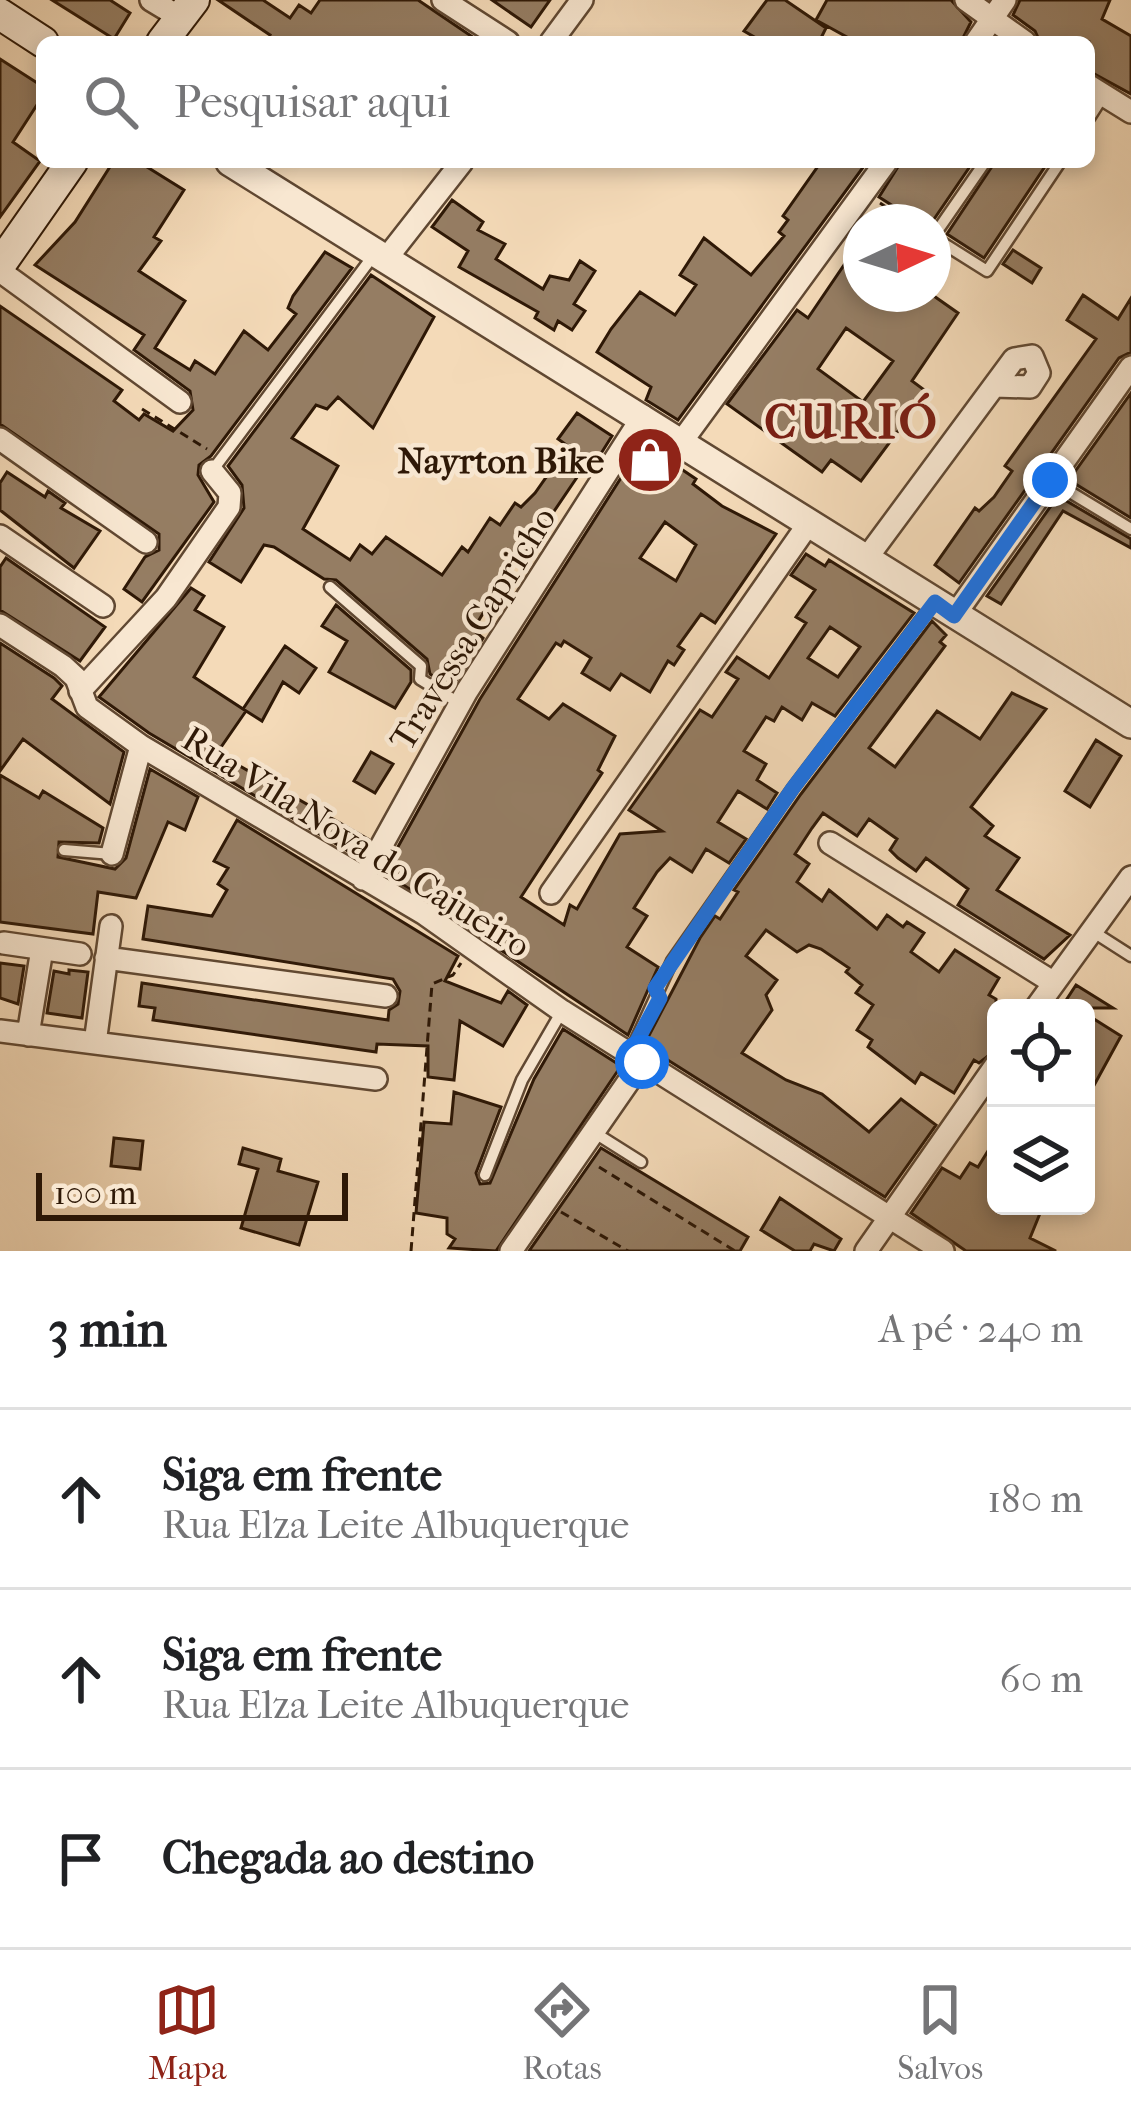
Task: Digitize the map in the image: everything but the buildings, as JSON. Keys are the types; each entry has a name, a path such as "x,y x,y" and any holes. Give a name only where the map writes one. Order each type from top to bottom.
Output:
{"main road":[{"path":"0,14 36,37"},
{"path":"0,268 68,168"}],"street":[{"path":"151,0 179,20"},
{"path":"443,0 499,36"},
{"path":"555,36 582,0"},
{"path":"965,0 998,9 1020,36"},
{"path":"980,36 998,9"},
{"path":"1096,91 1131,112"},
{"path":"240,168 1131,724"},
{"path":"380,256 457,168"},
{"path":"682,441 881,168"},
{"path":"0,268 180,402"},
{"path":"945,609 1050,480 1131,368"},
{"path":"866,559 994,386"},
{"name":"Travessa Capricho","path":"363,879 459,703 643,416"},
{"path":"0,439 146,542"},
{"path":"80,691 166,598 229,507 230,493 216,464"},
{"path":"551,893 808,523"},
{"path":"0,536 103,606"},
{"name":"Rua Vila Nova do Cajueiro","path":"0,625 63,666 76,678 87,707 141,746 472,946 562,1011 943,1251"},
{"path":"112,854 141,746"},
{"path":"830,843 1054,983"},
{"path":"1042,999 1131,877"},
{"path":"94,1042 111,926"},
{"path":"4,944 80,954"},
{"path":"28,1035 42,949"},
{"path":"106,958 386,996"},
{"path":"0,1031 376,1079"},
{"path":"512,1251 636,1058"},
{"path":"866,1251 987,1078"},
{"path":"536,1251 538,1211"}],"lane":[{"path":"981,168 933,238 987,271 1056,168"},
{"path":"216,464 380,256"},
{"path":"1050,480 1131,529"},
{"path":"330,587 421,666 420,679 459,703"},
{"path":"636,1058 672,961 793,788 945,609"},
{"path":"64,850 112,854"},
{"path":"1092,931 1131,956"},
{"path":"485,1175 522,1080 562,1011"},
{"path":"592,1131 641,1162"}],"path":[{"path":"863,192 881,204"},
{"path":"142,409 216,464"},
{"path":"411,1251 432,984 453,974 472,946"},
{"path":"577,1154 735,1251"},
{"path":"538,1211 628,1251"}],"place":[{"name":"Nayrton Bike","path":"650,460"}],"district":[{"name":"CURIÓ","path":"852,421"}],"route":[{"path":"642,1062 630,1054 660,998 655,988 793,788 935,602 954,616 1050,480"}]}
